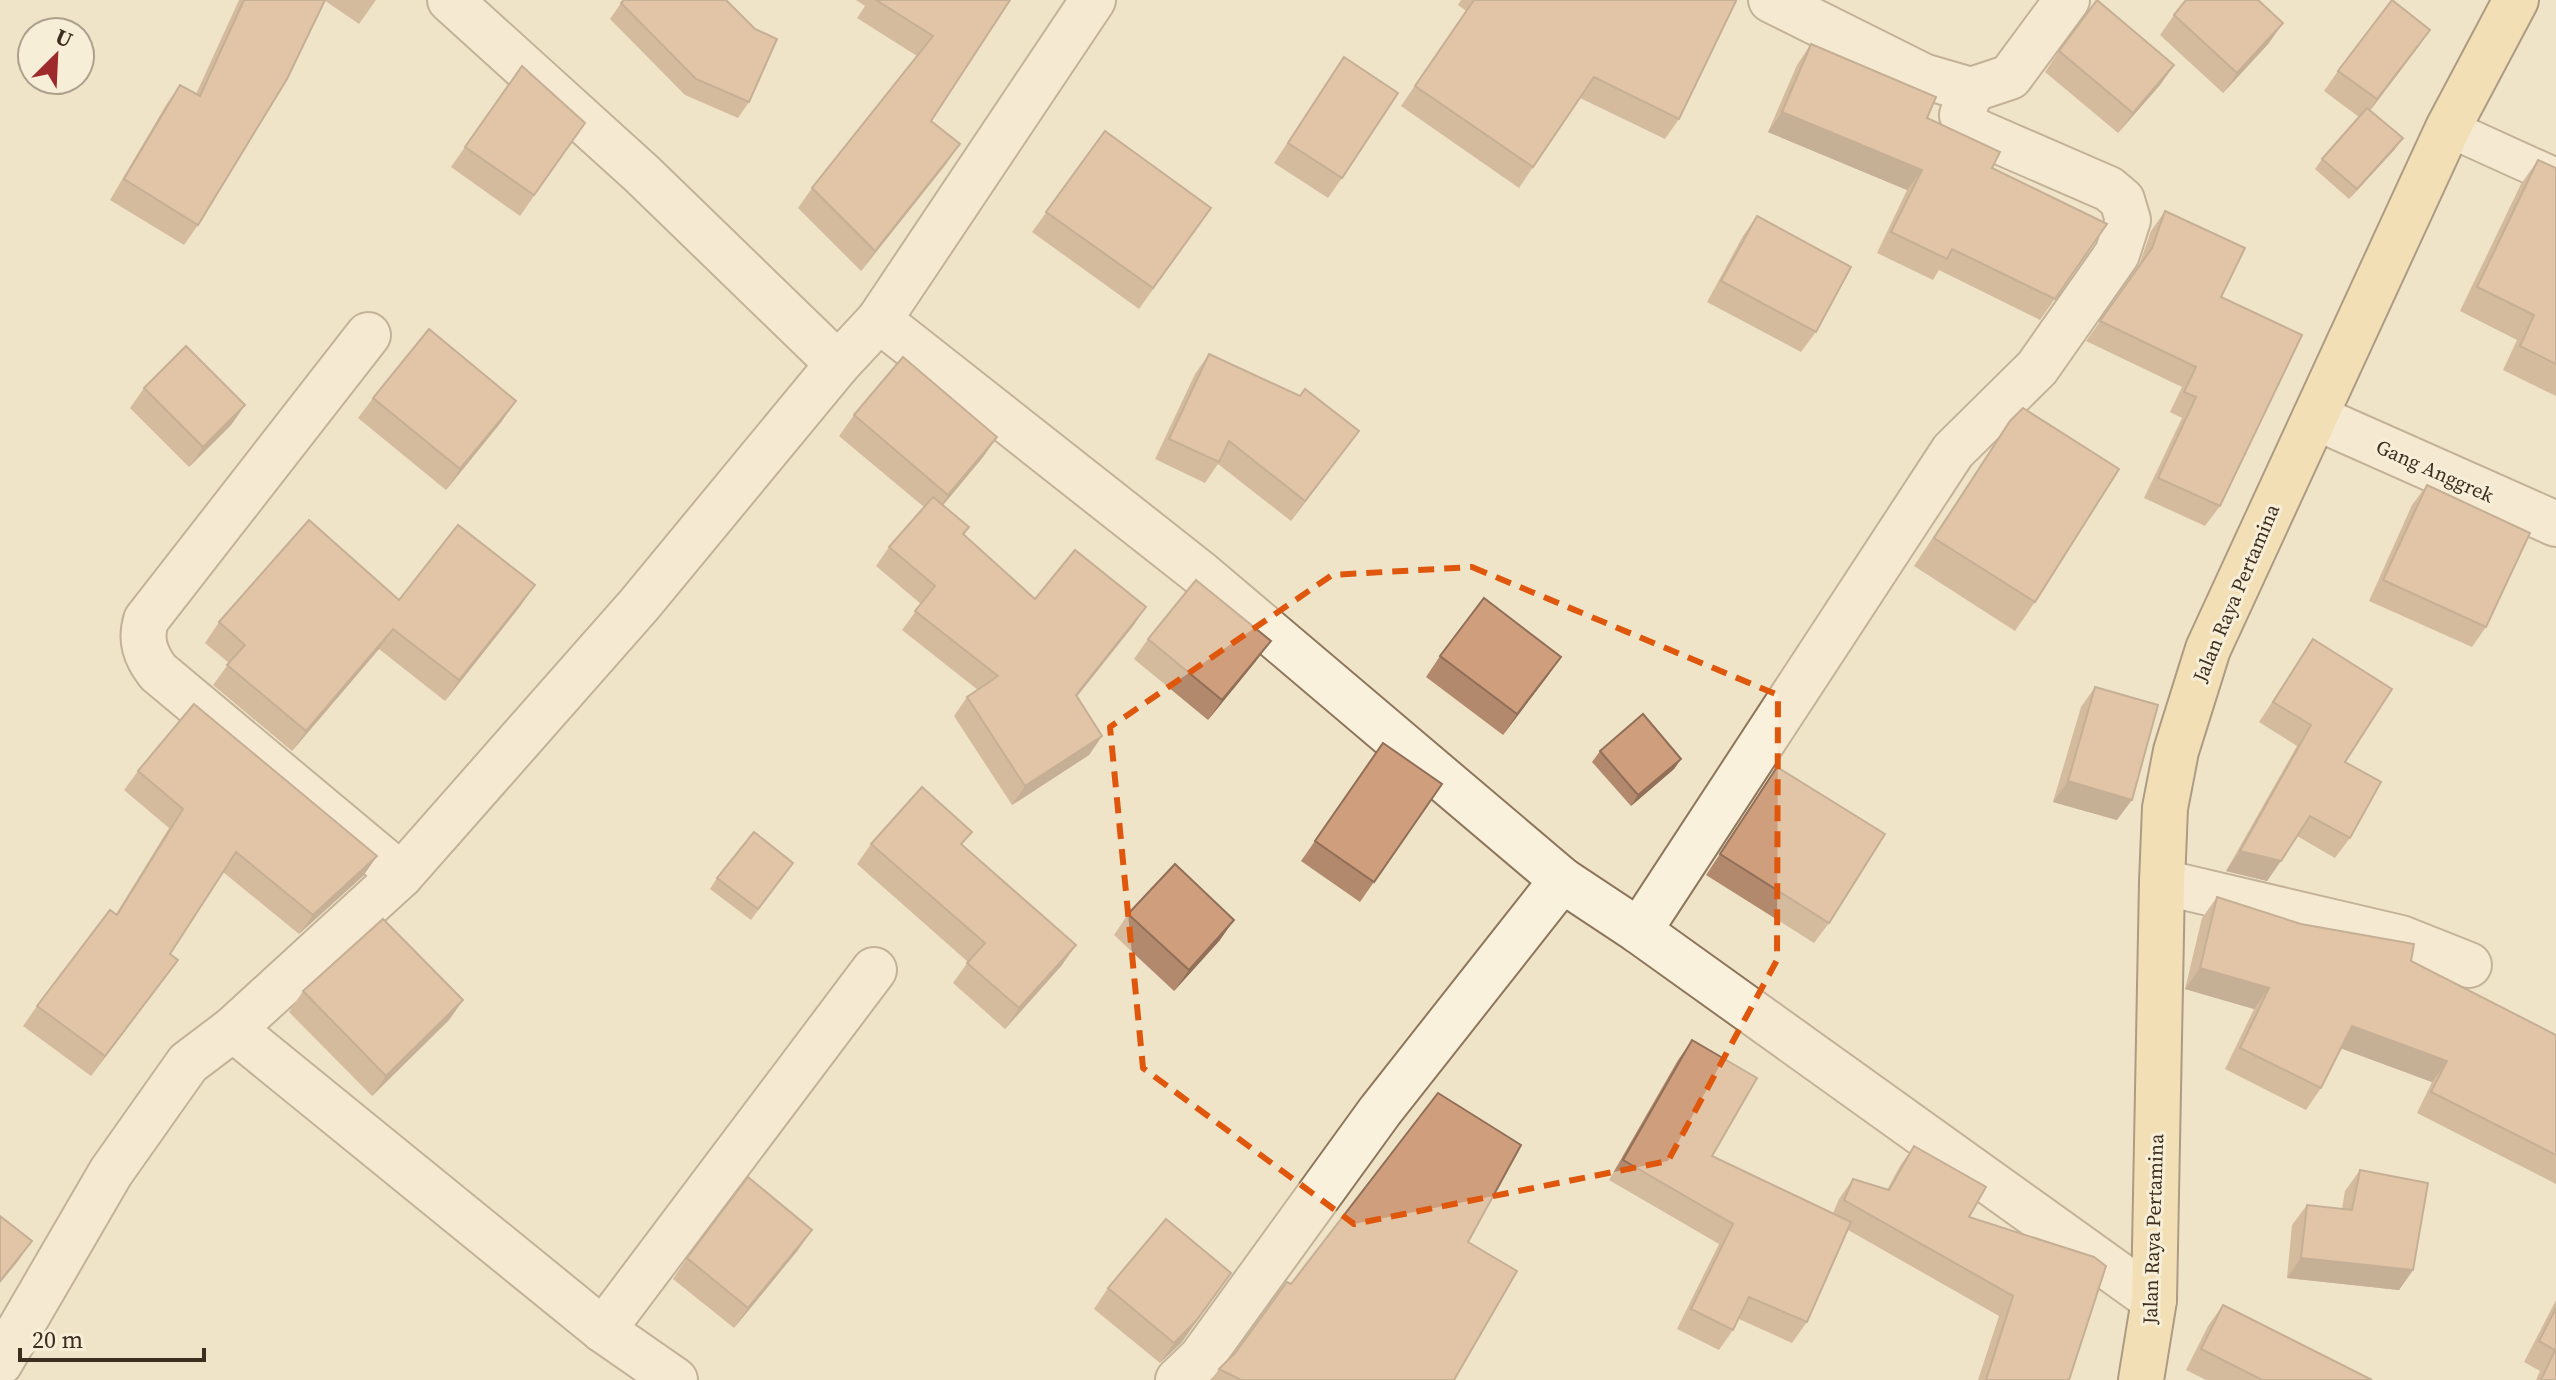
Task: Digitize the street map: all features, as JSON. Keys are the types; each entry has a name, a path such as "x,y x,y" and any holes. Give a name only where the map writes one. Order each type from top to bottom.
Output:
{"main road":[{"name":"Jalan Raya Pertamina","path":"2141,1380 2154,1300 2162,882 2165,808 2176,751 2208,649 2448,128 2516,0"}],"street":[{"path":"450,0 642,174 838,364"},
{"path":"0,1363 111,1172 188,1063 233,1029 401,875 639,605 838,364 879,320 1093,0"},
{"path":"1771,0 1923,76 1971,90 2010,77 2067,0"},
{"path":"1639,931 1953,451 2037,368 2117,254 2128,220 2122,200 2109,189 1971,129 1962,115 1971,90"},
{"path":"879,320 1200,573 1562,880 1639,931 2154,1300"},
{"path":"368,335 146,620 142,634 148,660 158,672 401,875"},
{"name":"Gang Anggrek","path":"2315,417 2556,524"},
{"path":"1178,1380 1201,1358 1380,1111 1562,880"},
{"path":"2162,882 2401,938 2469,965"},
{"path":"603,1330 874,970"},
{"path":"233,1029 603,1330 675,1380"}],"lane":[{"path":"2448,128 2556,177"}],"highlighted area":[{"path":"1472,567 1778,695 1777,960 1668,1161 1354,1224 1143,1068 1110,727 1332,575"}],"building":[{"path":"244,0 325,0 287,79 198,225 124,179 180,85 200,96"},
{"path":"624,0 726,0 755,29 777,39 749,102 696,79 621,3"},
{"path":"876,0 1010,0 931,121 960,144 875,251 812,188 933,36"},
{"path":"1474,0 1736,1 1679,119 1594,77 1533,167 1415,86"},
{"path":"2097,0 2174,65 2133,113 2059,51"},
{"path":"2186,0 2258,0 2283,23 2237,73 2174,15"},
{"path":"2392,0 2430,30 2377,99 2338,71"},
{"path":"1811,44 1936,97 1927,118 2000,152 1992,168 2107,224 2055,299 1952,249 1947,259 1891,232 1922,170 1782,112"},
{"path":"1344,57 1398,93 1342,178 1288,143"},
{"path":"522,66 585,123 534,195 465,147"},
{"path":"2367,108 2403,138 2357,189 2322,159"},
{"path":"1105,131 1211,208 1153,288 1046,212"},
{"path":"2538,160 2556,168 2556,364 2520,346 2534,315 2477,287"},
{"path":"2165,211 2245,248 2221,297 2302,335 2220,506 2158,478 2196,397 2184,392 2196,367 2100,321 2152,248"},
{"path":"1757,216 1851,267 1816,332 1721,281"},
{"path":"429,329 516,401 460,469 373,398"},
{"path":"186,346 245,405 203,447 144,388"},
{"path":"1209,354 1300,396 1305,389 1359,431 1305,501 1229,441 1219,462 1169,439"},
{"path":"903,357 997,437 948,495 854,415"},
{"path":"2023,408 2119,469 2035,602 1934,538 2010,421"},
{"path":"2427,485 2530,533 2486,627 2383,580"},
{"path":"933,497 969,527 963,534 1035,599 1075,550 1146,607 1076,695 1102,736 1025,786 967,697 998,676 915,611 935,586 889,547"},
{"path":"309,520 399,600 458,525 535,585 459,680 393,629 306,731 227,665 245,645 219,622"},
{"path":"1196,580 1271,641 1222,700 1148,639"},
{"path":"1484,598 1561,657 1517,714 1440,656"},
{"path":"2313,639 2392,689 2345,762 2381,782 2350,838 2310,816 2281,861 2240,851 2311,725 2273,702"},
{"path":"2095,687 2158,705 2132,800 2068,781"},
{"path":"194,704 377,856 313,915 236,852 170,954 178,960 105,1056 37,1006 110,910 117,915 183,809 138,771"},
{"path":"1643,714 1681,759 1638,795 1600,751"},
{"path":"1383,743 1442,784 1374,882 1315,841"},
{"path":"1777,767 1885,834 1829,923 1720,854"},
{"path":"922,787 972,832 961,844 1076,945 1019,1008 967,963 985,943 871,844"},
{"path":"754,832 793,863 758,909 717,878"},
{"path":"1175,864 1234,920 1189,970 1128,914"},
{"path":"2217,897 2301,924 2414,944 2411,961 2556,1035 2556,1155 2431,1092 2447,1061 2352,1026 2321,1088 2240,1048 2269,988 2200,968"},
{"path":"383,919 463,1000 386,1076 303,991"},
{"path":"1692,1040 1757,1078 1712,1156 1851,1222 1807,1322 1749,1297 1733,1330 1691,1309 1733,1224 1623,1160"},
{"path":"1438,1093 1521,1145 1468,1242 1517,1271 1454,1380 1241,1380 1219,1369 1235,1353 1287,1282 1291,1284"},
{"path":"1914,1146 1986,1187 1969,1217 2094,1257 2106,1266 2069,1380 1986,1380 2013,1296 1844,1200 1853,1179 1889,1190"},
{"path":"2360,1170 2428,1183 2413,1270 2301,1258 2307,1205 2352,1210"},
{"path":"748,1177 812,1230 748,1308 687,1258"},
{"path":"0,1216 32,1241 0,1281"},
{"path":"1166,1219 1231,1273 1196,1321 1174,1343 1108,1288"},
{"path":"2223,1305 2372,1380 2262,1380 2201,1349"},
{"path":"2556,1308 2556,1380 2541,1380 2555,1350 2539,1341"}]}
